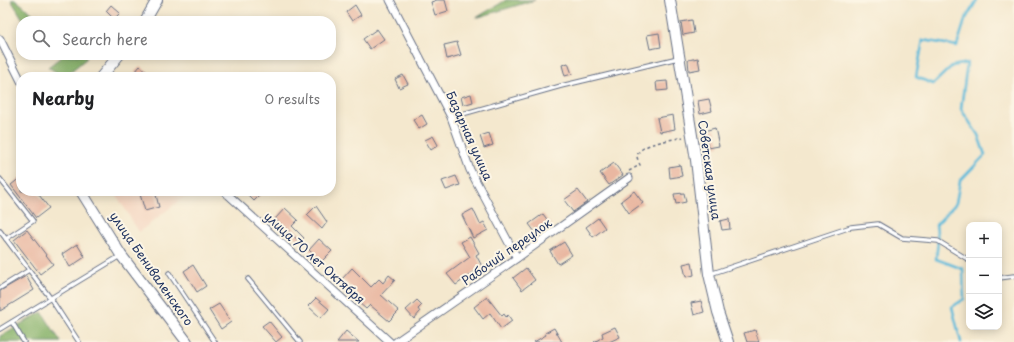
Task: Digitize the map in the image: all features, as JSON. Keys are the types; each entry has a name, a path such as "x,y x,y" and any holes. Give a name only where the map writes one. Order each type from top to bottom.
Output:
{"street":[{"path":"148,16 157,0"},
{"name":"Базарная улица","path":"390,0 450,117 470,170 517,258"},
{"name":"Советская улица","path":"670,0 680,58 709,274 718,312 728,342"},
{"path":"0,39 16,72"},
{"path":"105,72 115,60"},
{"name":"Рабочий переулок","path":"396,342 629,178"},
{"name":"улица Бениваленского","path":"84,196 121,255 186,342"},
{"name":"улица 70 лет Октября","path":"229,196 390,342"}],"lane":[{"path":"450,117 560,86 680,58"},
{"path":"0,179 33,221 6,239"},
{"path":"709,274 851,227 878,224 902,238 938,240 966,258"},
{"path":"0,231 51,299 79,342"},
{"path":"0,329 121,255"},
{"path":"0,288 29,270"},
{"path":"169,273 215,342"},
{"path":"1002,278 1014,276"},
{"path":"248,279 300,342"},
{"path":"12,322 24,342"}],"path":[{"path":"629,178 629,171 640,165 637,156 648,145 691,136"}],"shaded area":[{"path":"117,196 186,196 139,232"}],"green space":[{"path":"11,0 16,0 36,16 21,16"},
{"path":"506,0 535,0 476,18"},
{"path":"57,60 85,60 70,72 56,72 48,67"},
{"path":"42,312 61,342 0,342 0,336"}],"building":[{"path":"445,0 448,11 435,15 431,2"},
{"path":"111,5 120,13 117,16 111,16 106,11"},
{"path":"355,5 361,15 352,21 346,12"},
{"path":"692,20 694,33 683,35 681,22"},
{"path":"377,29 384,39 370,49 363,39"},
{"path":"659,33 661,47 650,49 647,35"},
{"path":"457,42 461,55 447,59 444,45"},
{"path":"698,58 700,69 689,71 688,60"},
{"path":"568,63 572,74 565,76 562,65"},
{"path":"140,66 147,72 135,72"},
{"path":"403,75 408,84 399,88 395,79"},
{"path":"667,81 668,90 657,91 656,82"},
{"path":"471,94 473,102 463,105 461,97"},
{"path":"709,99 712,111 700,114 698,101"},
{"path":"422,115 427,124 419,129 413,120"},
{"path":"673,115 675,129 660,132 657,118"},
{"path":"715,128 719,146 708,148 704,131"},
{"path":"489,133 493,145 484,148 480,136"},
{"path":"433,136 438,145 431,150 425,140"},
{"path":"614,163 623,175 609,185 600,173"},
{"path":"680,165 682,176 670,178 669,167"},
{"path":"456,176 460,185 446,190 442,181"},
{"path":"16,181 16,192 11,185"},
{"path":"578,190 587,202 573,212 564,200"},
{"path":"634,191 643,203 629,213 621,201"},
{"path":"684,193 686,202 676,204 674,194"},
{"path":"19,196 40,196 49,208 36,218"},
{"path":"140,196 156,196 159,207 145,211"},
{"path":"249,196 259,196 254,201"},
{"path":"316,206 327,222 322,229 307,215"},
{"path":"285,208 298,220 292,226 304,238 300,242 275,219"},
{"path":"473,209 480,224 484,222 488,230 473,238 462,215"},
{"path":"543,214 552,226 538,236 529,224"},
{"path":"598,218 605,228 593,237 586,227"},
{"path":"729,219 730,229 722,230 720,221"},
{"path":"27,230 53,264 40,274 14,240"},
{"path":"470,237 479,253 476,255 484,270 479,273 477,270 456,285 447,274 470,257 461,242"},
{"path":"319,239 332,251 321,262 309,250"},
{"path":"564,242 572,255 558,264 550,251"},
{"path":"77,244 85,257 70,267 62,254"},
{"path":"692,262 694,275 686,277 683,264"},
{"path":"193,265 206,286 197,292 184,271"},
{"path":"352,268 371,287 379,279 383,283 389,275 395,280 381,295 399,311 389,321 370,305 366,309 358,302 362,298 342,279"},
{"path":"526,268 535,280 522,290 513,278"},
{"path":"26,276 34,290 0,311 0,291"},
{"path":"487,297 502,316 504,314 506,317 508,315 512,321 501,329 490,313 483,319 474,307"},
{"path":"316,298 329,309 321,318 308,306"},
{"path":"417,300 422,305 418,309 420,312 414,319 406,310"},
{"path":"701,301 704,312 694,315 691,303"},
{"path":"219,304 231,322 221,329 209,310"},
{"path":"269,321 282,337 276,342 262,326"},
{"path":"615,327 620,337 609,342 594,342 603,337 602,333"},
{"path":"554,328 562,342 534,342 546,335 545,333"},
{"path":"755,330 759,342 747,342 744,333"},
{"path":"346,331 359,342 337,342"}],"waterway":[{"path":"961,342 952,307 964,299 963,269 936,259 938,241 936,225 956,203 960,181 985,155 978,135 961,109 967,63 952,66 933,84 916,77 923,40 957,46 965,20 977,0"}]}
